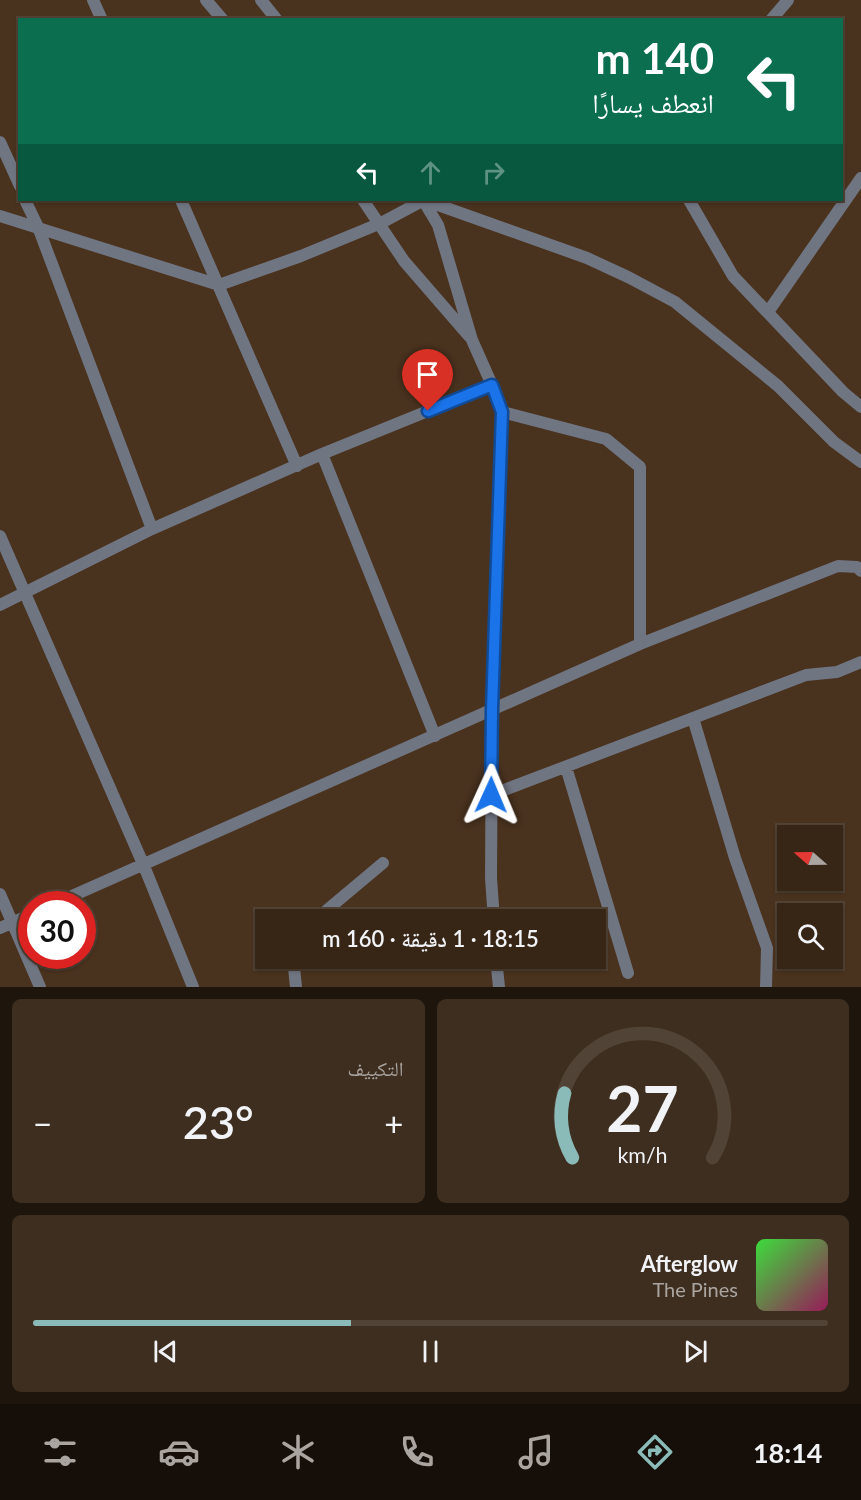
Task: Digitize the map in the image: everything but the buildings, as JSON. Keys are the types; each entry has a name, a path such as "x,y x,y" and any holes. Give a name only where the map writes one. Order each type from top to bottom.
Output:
{"street":[{"path":"93,0 101,18"},
{"path":"206,0 221,18"},
{"path":"261,0 275,18"},
{"path":"773,18 788,0"},
{"path":"0,142 18,182"},
{"path":"768,312 861,178"},
{"path":"25,201 38,227 152,529"},
{"path":"181,201 297,466"},
{"path":"364,201 381,223 404,261 472,340"},
{"path":"0,216 219,285 302,256 381,223 421,201"},
{"path":"424,201 438,225 472,340 502,412 492,710 491,878 493,909"},
{"path":"426,201 587,258 675,302 778,386 834,442 861,462"},
{"path":"690,201 733,276 843,392 861,407"},
{"path":"0,605 152,529 322,454 492,385"},
{"path":"502,412 606,439 640,467 640,644"},
{"path":"322,454 435,736"},
{"path":"0,536 144,866 193,987"},
{"path":"85,891 640,644 838,566 857,567 861,571"},
{"path":"491,795 806,675 837,672 861,662"},
{"path":"693,718 735,858 767,948 766,987"},
{"path":"566,766 628,973"},
{"path":"328,909 383,863"},
{"path":"0,894 40,987"},
{"path":"0,928 18,920"},
{"path":"294,969 296,987"},
{"path":"497,969 499,987"}],"route":[{"path":"428,411 492,385 502,412 491,795"}]}
